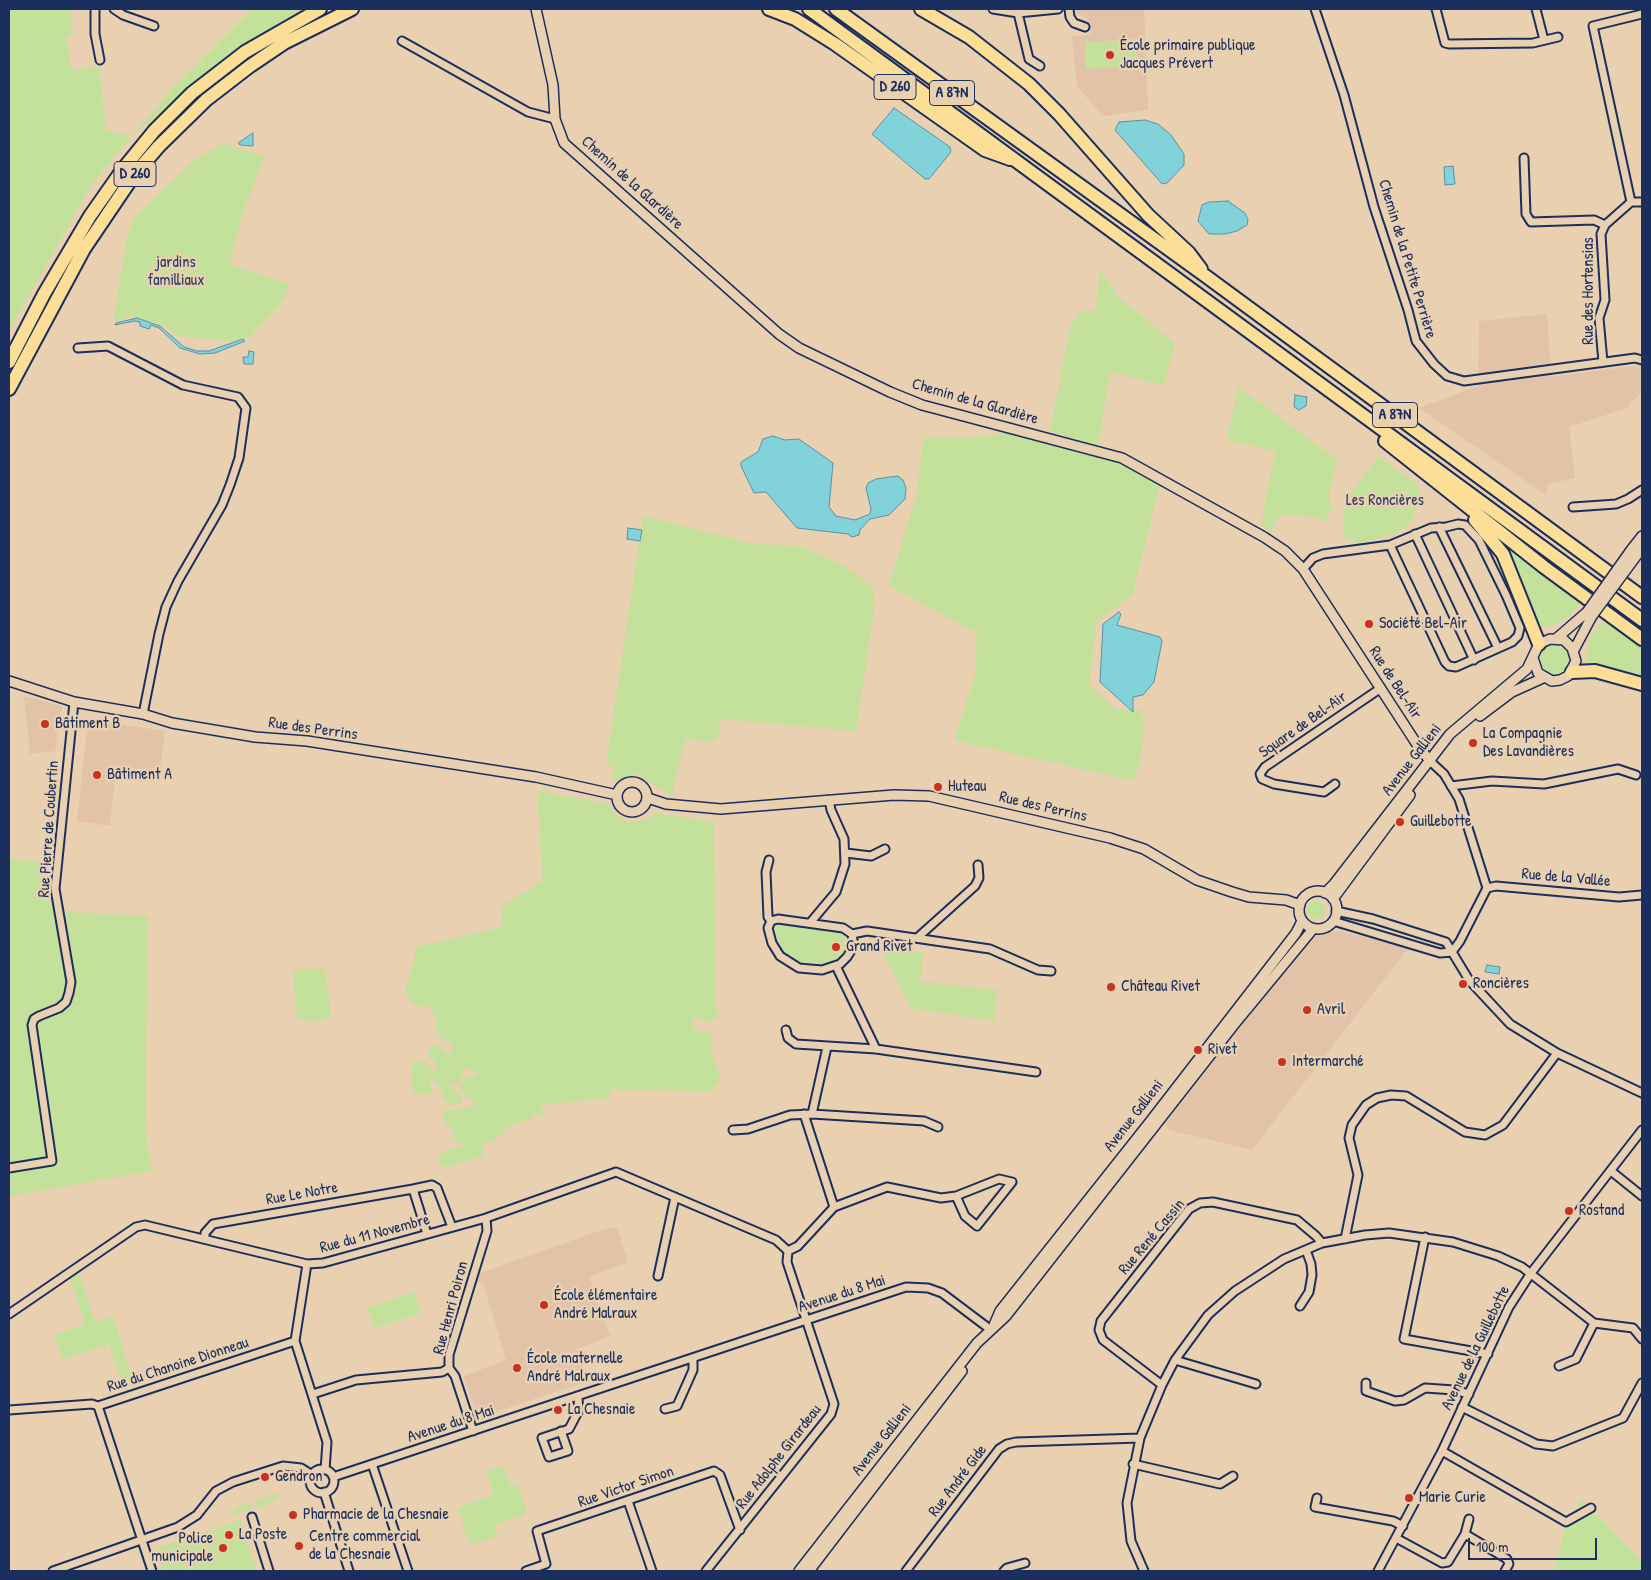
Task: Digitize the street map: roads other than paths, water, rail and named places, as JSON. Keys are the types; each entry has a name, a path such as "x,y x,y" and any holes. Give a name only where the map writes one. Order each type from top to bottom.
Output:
{"highway":[{"name":"D 260","path":"9,362 44,294 90,216 123,169 154,130 192,93 245,52 320,9"},
{"name":"D 260","path":"9,389 92,236 134,175 159,146 229,81 284,43 352,9"},
{"name":"D 260","path":"769,9 795,19 835,44 985,150 1022,163"},
{"name":"A 87N","path":"810,9 1642,620"},
{"name":"A 87N","path":"836,9 1207,277 1642,597"},
{"path":"920,9 970,37 1029,84 1059,114 1148,215 1189,253 1207,277"},
{"path":"1353,407 1368,428 1642,640"},
{"path":"1436,482 1480,524 1503,554 1539,644"},
{"path":"1584,554 1642,586"},
{"path":"1572,672 1595,671 1642,684"}],"main road":[{"name":"Chemin de la Glardière","path":"536,9 553,85 555,120 564,143 779,334 799,348 890,392 922,405 953,415 1105,452 1122,458 1264,537 1285,551 1303,569"},
{"path":"1574,650 1590,614 1637,551 1642,536"},
{"name":"Rue de Bel-Air","path":"1303,569 1431,762"},
{"path":"1539,644 1557,638 1590,614"},
{"path":"1557,638 1567,642 1574,650 1576,661 1572,672"},
{"name":"Avenue Gallieni","path":"1333,899 1450,734 1521,675 1533,658 1539,644"},
{"path":"1533,658 1535,668 1544,678"},
{"name":"Avenue Gallieni","path":"1325,893 1431,762 1455,738 1489,708 1512,692 1544,678 1560,680 1572,672"},
{"name":"Rue des Perrins","path":"9,681 74,702 143,714 172,723 255,736 306,741 536,777 616,795"},
{"path":"631,782 645,788 648,798 640,811 630,813 621,809 616,795 621,786 631,782"},
{"name":"Rue des Perrins","path":"648,798 666,804 721,809 894,795 929,796 1110,838 1162,858 1197,880 1248,897 1286,900 1300,905"},
{"path":"1312,892 1325,893 1333,899 1336,911 1333,921 1323,928 1313,929 1302,921 1300,905 1307,895 1312,892"},
{"name":"Avenue Gallieni","path":"809,1571 899,1455 991,1330 1000,1311 1149,1123 1296,933 1302,921"},
{"name":"Avenue Gallieni","path":"799,1571 977,1343 1017,1303 1154,1126 1313,929"}],"street":[{"path":"95,9 95,34 100,60"},
{"path":"114,9 122,15 154,26"},
{"path":"993,9 1018,11 1058,9"},
{"path":"1070,9 1070,17 1074,23 1085,27"},
{"name":"Chemin de la Petite Perrière","path":"1315,9 1342,87 1374,207 1416,340 1424,353 1447,376 1464,381 1635,358 1642,360"},
{"path":"1436,9 1445,43 1533,43 1558,37"},
{"path":"1536,9 1544,40"},
{"path":"1018,11 1029,59 1040,66"},
{"path":"1642,14 1593,26 1632,202 1642,202"},
{"path":"402,41 528,112 555,120"},
{"path":"1524,158 1526,214 1531,222 1594,220 1605,225"},
{"name":"Rue des Hortensias","path":"1603,362 1599,318 1605,300 1601,234 1605,225 1632,202"},
{"path":"78,348 108,346 183,385 238,397 246,408 239,458 222,505 178,581 166,607 143,714"},
{"path":"1572,507 1616,504 1628,500 1642,490"},
{"path":"1303,569 1313,558 1323,554 1390,545 1415,534 1439,527 1458,524 1465,525 1473,532 1506,595 1520,628 1518,636 1512,642 1456,668 1449,666 1445,662 1390,545"},
{"path":"1439,527 1498,648"},
{"path":"1415,534 1474,660"},
{"name":"Square de Bel-Air","path":"1335,784 1324,792 1274,784 1262,779 1260,774 1266,767 1381,688"},
{"name":"Rue Pierre de Coubertin","path":"9,1168 52,1161 32,1025 34,1019 59,1008 66,1002 71,982 55,889 74,702"},
{"path":"1333,921 1440,953 1452,952 1460,941 1487,888 1459,799 1431,762"},
{"path":"1451,786 1492,781 1544,784 1618,768 1636,775"},
{"path":"810,923 836,892 843,876 846,853 844,839 832,814 829,800"},
{"path":"846,853 871,856 885,849"},
{"path":"769,860 766,892 770,922 768,928 772,943 786,961 807,970 822,970 836,966 851,952 854,941 852,934 843,928 776,919 770,922"},
{"path":"917,938 975,886 979,878 978,865"},
{"name":"Rue de la Vallée","path":"1487,888 1496,886 1619,897 1642,895"},
{"path":"1336,911 1373,918 1446,942 1469,980 1510,1024 1557,1052 1642,1093"},
{"path":"852,934 868,932 990,949 1033,968 1051,971"},
{"path":"836,966 876,1049"},
{"path":"786,1030 788,1038 796,1044 876,1049 1036,1072"},
{"path":"812,1114 827,1047"},
{"path":"1345,1239 1358,1175 1349,1138 1352,1125 1366,1105 1377,1098 1391,1095 1406,1096 1465,1132 1486,1135 1503,1125 1557,1052"},
{"path":"804,1114 834,1207"},
{"path":"733,1130 748,1129 790,1115 804,1114 924,1121 938,1128"},
{"name":"Avenue de la Guillebotte","path":"1378,1571 1442,1451 1509,1307 1531,1273 1642,1130"},
{"path":"1611,1171 1642,1196"},
{"name":"Rue du 11 Novembre","path":"9,1314 136,1226 144,1225 307,1264 323,1263 486,1218 616,1172 776,1240 788,1251"},
{"path":"806,1320 787,1262 788,1251 798,1246 834,1207 887,1187 941,1198 956,1196 999,1179 1012,1182 977,1226 965,1216 956,1196"},
{"name":"Rue Le Notre","path":"205,1239 206,1233 213,1224 432,1186 437,1188 452,1227"},
{"path":"413,1189 427,1234"},
{"path":"658,1276 675,1197"},
{"name":"Rue René Cassin","path":"1162,1385 1103,1340 1100,1330 1101,1321 1189,1209 1200,1203 1213,1202 1297,1220 1322,1243"},
{"name":"Rue Henri Poiron","path":"474,1431 455,1376 449,1368 449,1355 487,1231 486,1218"},
{"path":"1144,1571 1131,1541 1127,1503 1133,1464 1140,1438 1162,1385 1175,1360 1208,1315 1235,1291 1284,1259 1322,1243 1389,1233 1453,1242 1498,1256 1531,1273 1594,1323 1633,1328 1642,1339"},
{"path":"1425,1237 1404,1339 1488,1354"},
{"path":"1300,1306 1309,1292 1312,1276 1311,1264 1306,1250"},
{"path":"307,1264 295,1341 327,1442 325,1470"},
{"name":"Avenue du 8 Mai","path":"333,1477 578,1398 906,1287 920,1287 942,1293 991,1330"},
{"name":"Rue Adolphe Girardeau","path":"706,1571 832,1412 834,1404 806,1320"},
{"path":"1559,1366 1576,1359 1594,1323"},
{"name":"Rue du Chanoine Dionneau","path":"9,1410 92,1404 98,1406 295,1341"},
{"path":"665,1409 677,1406 693,1370 693,1359"},
{"path":"1175,1360 1256,1384"},
{"path":"313,1394 356,1380 442,1372 449,1368"},
{"path":"1462,1407 1536,1444 1553,1446 1623,1418 1642,1383"},
{"path":"1366,1384 1366,1391 1395,1401 1404,1400 1425,1388 1454,1390 1469,1394"},
{"path":"561,1432 569,1429 579,1410 578,1398"},
{"path":"98,1406 152,1571"},
{"name":"Rue André Gide","path":"906,1571 999,1449 1007,1444 1016,1442 1140,1438"},
{"path":"1442,1451 1566,1522 1591,1508"},
{"path":"372,1464 408,1571"},
{"path":"1133,1464 1220,1484 1233,1476"},
{"path":"54,1571 178,1527 193,1518 212,1495 232,1482 283,1466 301,1468 312,1475"},
{"path":"318,1470 325,1470 333,1477 331,1488 324,1492 316,1491 310,1482 312,1475 318,1470"},
{"name":"Rue Victor Simon","path":"526,1571 546,1564 537,1531 714,1471 720,1475 740,1530"},
{"path":"324,1492 349,1571"},
{"path":"1317,1498 1315,1507 1393,1521 1403,1526"},
{"path":"628,1501 652,1571"},
{"path":"252,1517 269,1571"},
{"path":"1396,1538 1442,1563 1448,1562 1465,1534 1469,1519"},
{"path":"1465,1534 1507,1559 1510,1564 1506,1571"},
{"path":"1004,1571 1007,1568 1025,1563"}],"water":[{"path":"894,108 950,147 951,152 929,179 925,179 872,134"},
{"path":"1145,120 1158,124 1171,135 1184,154 1184,165 1167,183 1162,184 1115,130 1119,122"},
{"path":"253,133 253,146 240,145 238,143"},
{"path":"1453,166 1455,184 1445,185 1444,167"},
{"path":"1228,201 1245,213 1248,220 1247,225 1237,231 1225,234 1209,234 1198,221 1202,205 1209,202"},
{"path":"137,318 160,326 184,347 197,351 209,351 243,339 245,341 215,353 200,354 180,348 159,328 151,325 149,329 140,326 140,322 135,321 115,325 116,323"},
{"path":"249,351 254,352 253,364 244,364 243,357 248,357"},
{"path":"1295,395 1307,397 1306,406 1299,410 1294,407"},
{"path":"773,436 785,440 799,439 833,463 829,507 836,516 855,520 870,514 871,509 866,488 868,483 876,479 898,476 903,480 906,488 905,499 889,515 870,519 860,530 859,535 852,537 848,534 797,528 766,492 754,493 741,466 741,462 758,452 763,439"},
{"path":"628,528 642,530 640,541 627,539"},
{"path":"1119,612 1121,614 1117,625 1160,637 1162,641 1154,682 1143,695 1133,697 1133,712 1100,682 1103,624"},
{"path":"1487,965 1500,967 1499,974 1485,972"}],"place":[{"name":"École primaire publique Jacques Prévert","path":"1110,55"},
{"name":"Société Bel-Air","path":"1369,624"},
{"name":"Bâtiment B","path":"45,724"},
{"name":"La Compagnie Des Lavandières","path":"1473,743"},
{"name":"Bâtiment A","path":"97,775"},
{"name":"Huteau","path":"938,787"},
{"name":"Guillebotte","path":"1400,822"},
{"name":"Grand Rivet","path":"836,947"},
{"name":"Roncières","path":"1463,984"},
{"name":"Château Rivet","path":"1111,987"},
{"name":"Avril","path":"1307,1010"},
{"name":"Rivet","path":"1198,1050"},
{"name":"Intermarché","path":"1282,1062"},
{"name":"Rostand","path":"1569,1211"},
{"name":"École élémentaire André Malraux","path":"544,1305"},
{"name":"École maternelle André Malraux","path":"517,1368"},
{"name":"La Chesnaie","path":"558,1410"},
{"name":"Gendron","path":"265,1477"},
{"name":"Marie Curie","path":"1409,1498"},
{"name":"Pharmacie de la Chesnaie","path":"293,1515"},
{"name":"La Poste","path":"229,1535"},
{"name":"Centre commercial de la Chesnaie","path":"299,1546"},
{"name":"Police municipale","path":"223,1548"}],"park label":[{"name":"jardins familliaux","path":"176,272"},
{"name":"Les Roncières","path":"1385,501"}]}
